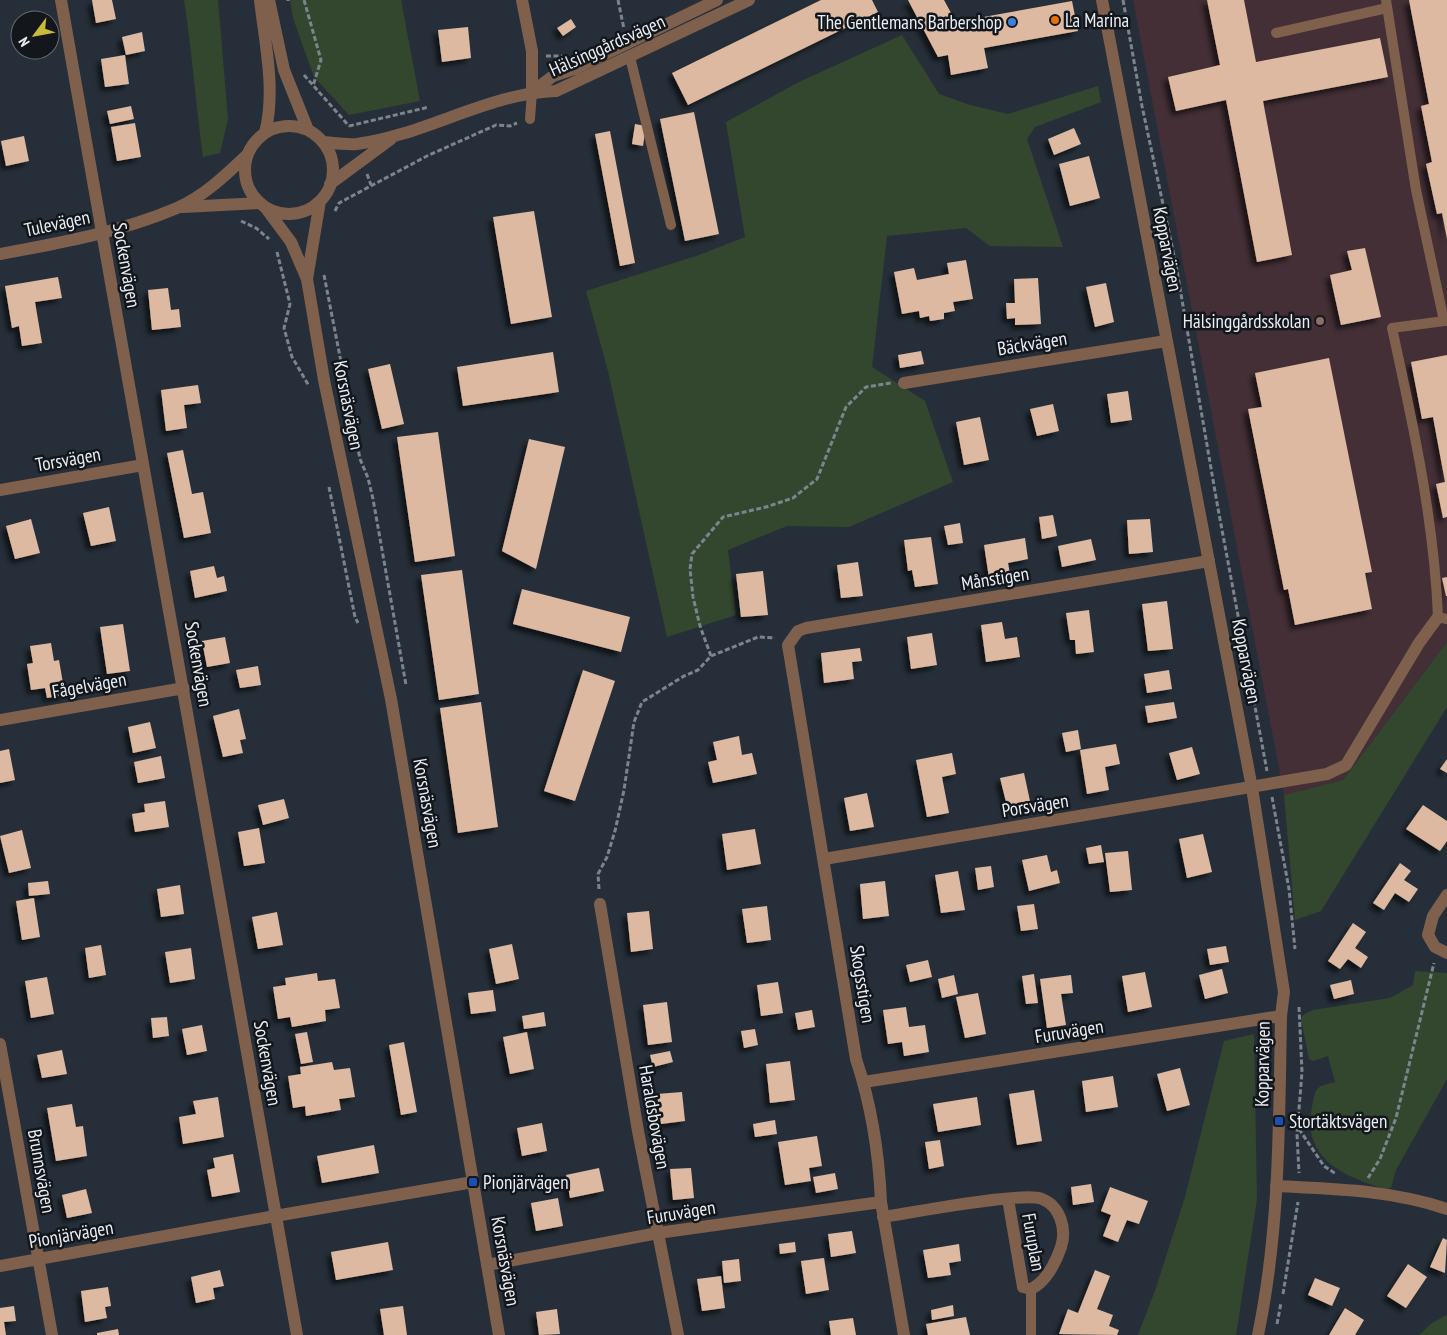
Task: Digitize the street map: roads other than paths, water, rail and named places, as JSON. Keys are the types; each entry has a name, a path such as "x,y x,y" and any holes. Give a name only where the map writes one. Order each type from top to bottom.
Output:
{"street":[{"name":"Sockenvägen","path":"61,0 297,1335"},
{"path":"260,0 269,71 270,113 264,133"},
{"path":"269,0 284,70 308,130"},
{"path":"522,0 538,58 532,92"},
{"name":"Hälsinggårdsvägen","path":"532,92 553,76 574,68 717,0"},
{"name":"Hälsinggårdsvägen","path":"323,142 356,144 393,137 532,92 556,91 749,0"},
{"name":"Kopparvägen","path":"1102,0 1252,788 1284,992 1280,1016 1279,1158 1272,1247 1258,1335"},
{"path":"287,126 308,130 323,142 328,149 333,166 330,184 320,201 305,211 296,213 280,213 262,205 247,182 245,174 247,155 257,139 264,133 287,126"},
{"name":"Hälsinggårdsvägen","path":"330,184 393,137"},
{"name":"Tulevägen","path":"0,254 75,241 178,208 204,192 247,155"},
{"name":"Korsnäsvägen","path":"307,279 320,201"},
{"name":"Tulevägen","path":"178,208 262,205"},
{"name":"Korsnäsvägen","path":"262,205 291,242 307,279 324,380 378,632 499,1335"},
{"name":"Bäckvägen","path":"904,382 1166,341"},
{"name":"Torsvägen","path":"0,490 143,465"},
{"name":"Månstigen","path":"791,639 806,628 1208,561"},
{"name":"Porsvägen","path":"824,859 1327,774 1346,764 1419,644 1442,618"},
{"name":"Skogsstigen","path":"791,639 788,645 791,664 856,1059 864,1082 880,1180 881,1202 904,1335"},
{"name":"Fågelvägen","path":"0,720 184,688"},
{"path":"1442,950 1429,938 1428,929 1433,916 1447,895"},
{"name":"Haraldsbovägen","path":"600,904 638,1131 678,1335"},
{"name":"Furuvägen","path":"864,1082 1280,1016"},
{"name":"Brunnsvägen","path":"0,1044 52,1335"},
{"name":"Pionjärvägen","path":"0,1266 473,1182"},
{"path":"1276,1186 1398,1194 1447,1209"},
{"name":"Furuplan","path":"884,1216 1008,1199 1040,1198 1057,1212 1062,1220 1064,1236 1055,1260 1040,1283 1031,1289 1023,1287 1008,1199"},
{"name":"Furuvägen","path":"487,1265 658,1233 881,1202"}],"lane":[{"path":"1276,33 1386,4 1416,190 1446,321 1392,328 1424,486 1442,618"},
{"path":"630,57 671,225"},
{"path":"530,119 532,92"},
{"path":"1031,1289 1031,1335"}],"place":[{"name":"La Marina","path":"1055,20"},
{"name":"The Gentlemans Barbershop","path":"1012,22"},
{"name":"Hälsinggårdsskolan","path":"1320,321"},
{"name":"Stortäktsvägen","path":"1279,1121"},
{"name":"Pionjärvägen","path":"473,1182"}]}
